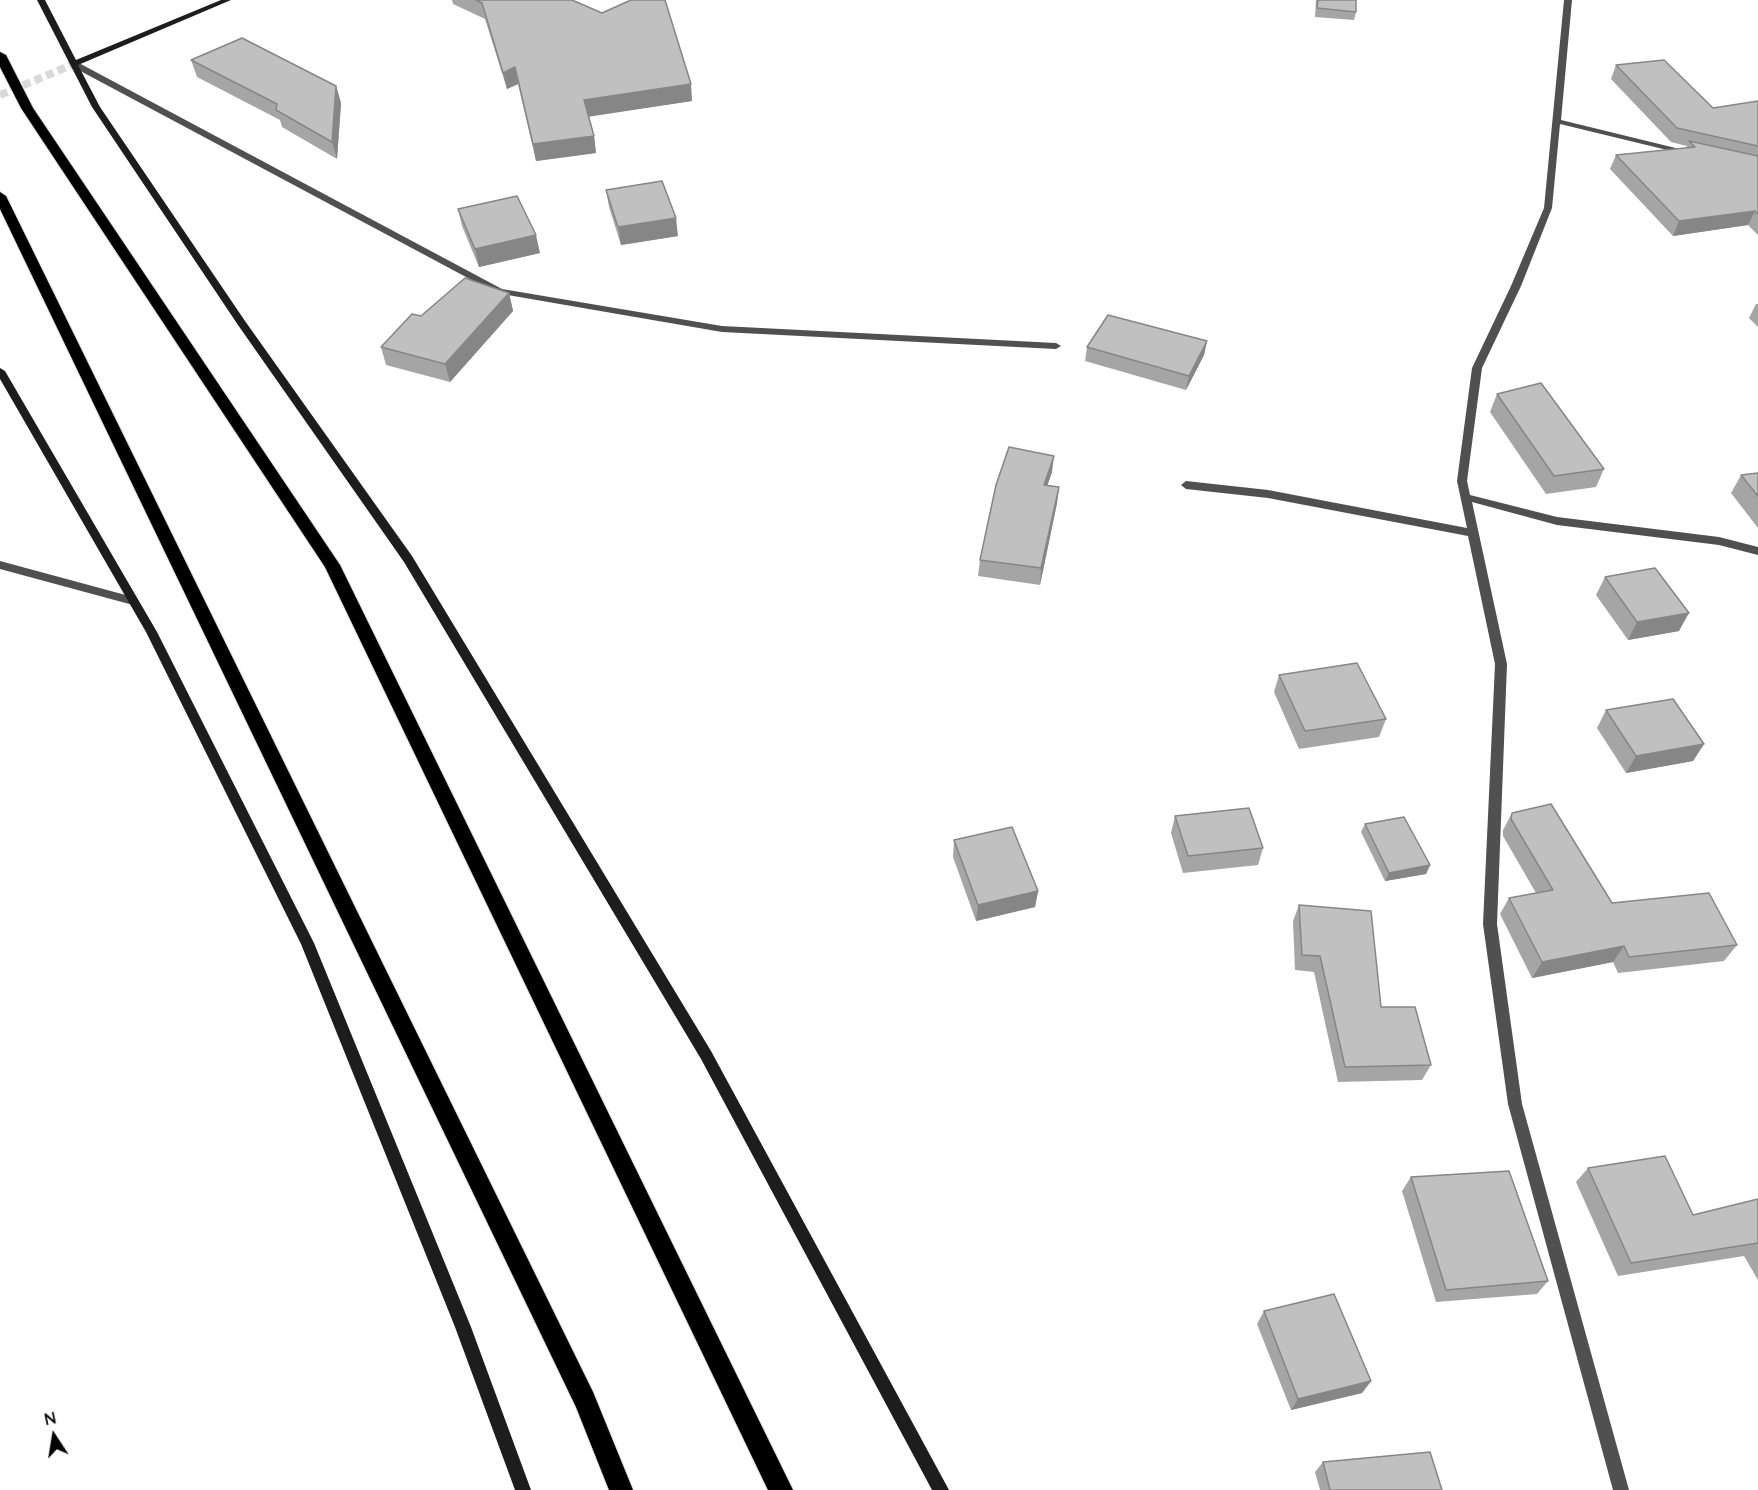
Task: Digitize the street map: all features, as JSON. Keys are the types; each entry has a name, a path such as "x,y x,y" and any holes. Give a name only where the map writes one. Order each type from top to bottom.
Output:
{"highway":[{"path":"0,55 27,108 332,565 781,1490"},
{"path":"0,196 585,1400 621,1490"}],"street":[{"path":"41,0 96,107 241,323 408,559 706,1055 941,1490"},
{"path":"74,64 227,0"},
{"path":"1568,0 1548,208 1516,286 1477,368 1462,481 1501,664 1490,924 1515,1104 1622,1490"},
{"path":"74,64 499,291 722,330 1056,346"},
{"path":"1556,121 1702,155"},
{"path":"0,371 133,601 308,943 463,1327 524,1490"},
{"path":"1186,485 1268,494 1472,533"},
{"path":"1465,497 1557,521 1719,541 1758,551"},
{"path":"0,565 133,601"}],"building":[{"path":"476,0 572,0 602,13 631,0 665,0 691,84 584,100 594,136 533,144 515,67 503,73 482,3"},
{"path":"1318,0 1356,0 1356,12 1317,8"},
{"path":"242,38 336,86 332,142 276,110 277,104 191,60"},
{"path":"1664,60 1713,108 1758,101 1758,146 1677,128 1616,65"},
{"path":"1689,141 1758,156 1758,214 1755,211 1679,221 1616,155 1695,147"},
{"path":"662,181 676,218 618,227 606,190"},
{"path":"517,196 536,235 475,249 458,209"},
{"path":"465,278 509,293 445,364 381,347 412,314 421,316"},
{"path":"1108,315 1207,341 1189,376 1087,347"},
{"path":"1541,383 1604,469 1554,476 1497,394"},
{"path":"1009,447 1054,456 1044,485 1059,487 1041,568 980,560 996,485"},
{"path":"1758,473 1758,496 1741,475"},
{"path":"1655,568 1689,613 1637,622 1605,577"},
{"path":"1357,663 1386,719 1305,731 1279,675"},
{"path":"1673,699 1704,744 1636,756 1606,710"},
{"path":"1551,804 1612,903 1709,893 1737,945 1629,957 1624,946 1542,962 1509,898 1553,890 1511,819 1512,813"},
{"path":"1249,808 1263,848 1188,856 1175,816"},
{"path":"1404,817 1430,865 1389,873 1365,824"},
{"path":"1012,827 1038,891 978,905 954,840"},
{"path":"1299,905 1371,911 1381,1007 1415,1007 1431,1065 1345,1067 1320,956 1302,955"},
{"path":"1665,1156 1693,1215 1758,1199 1758,1243 1631,1263 1588,1168"},
{"path":"1509,1171 1548,1281 1446,1290 1411,1177"},
{"path":"1334,1294 1371,1381 1298,1399 1264,1311"},
{"path":"1430,1452 1442,1490 1330,1490 1323,1462"}],"tunnel":[{"path":"0,95 74,64"}]}
